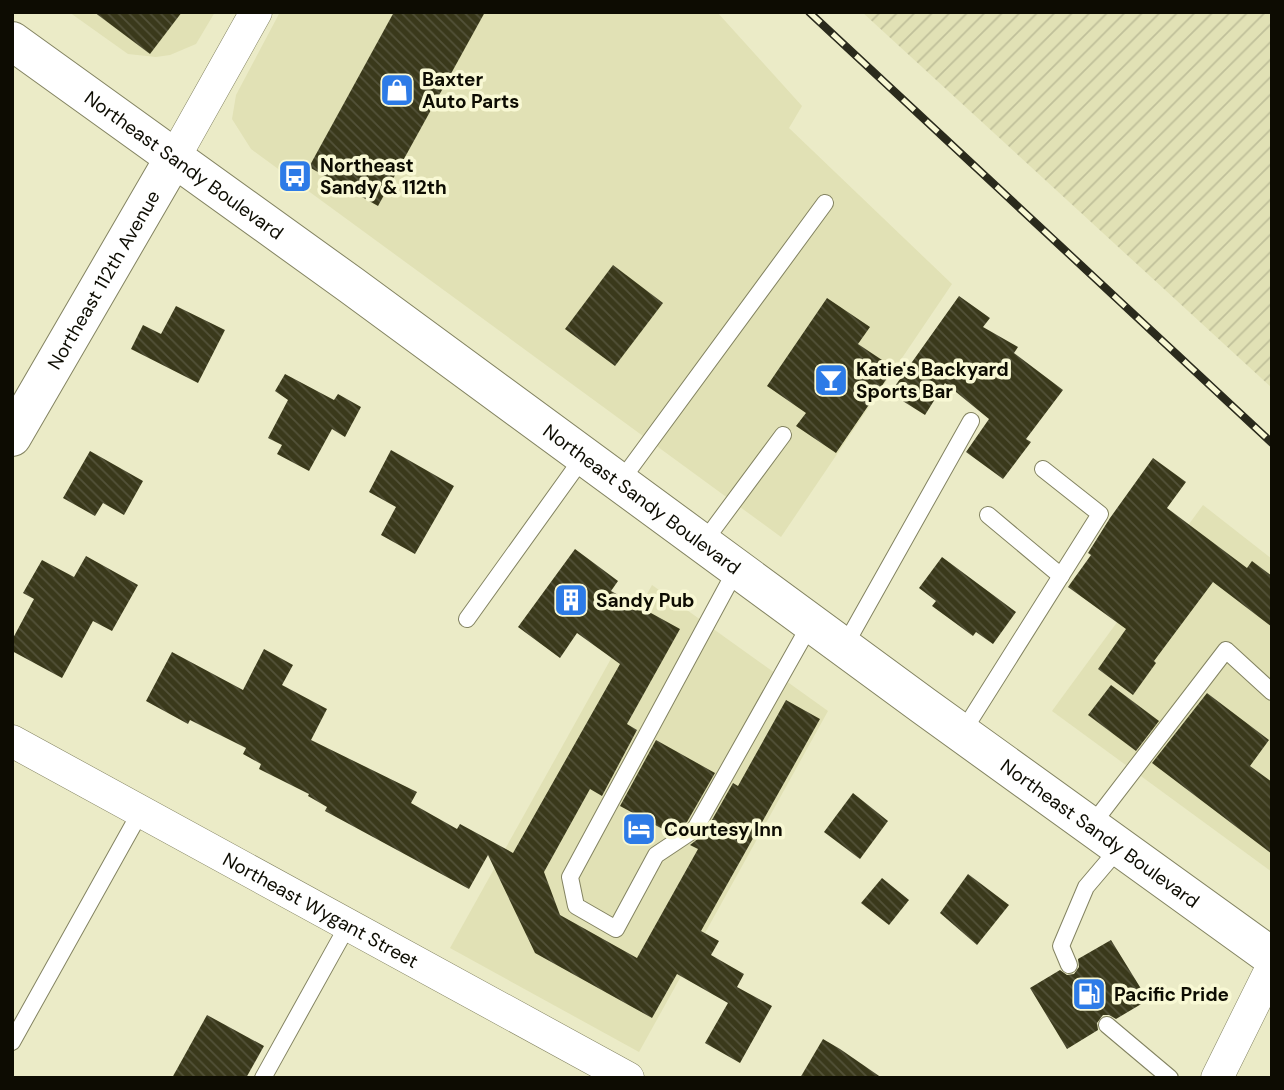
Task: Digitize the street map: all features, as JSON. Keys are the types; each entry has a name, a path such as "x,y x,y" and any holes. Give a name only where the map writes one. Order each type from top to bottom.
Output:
{"main road":[{"name":"Northeast Sandy Boulevard","path":"12,41 1272,957"},
{"name":"Northeast 112th Avenue","path":"12,438 174,158"}],"street":[{"name":"Northeast 112th Avenue","path":"174,158 256,12"},
{"name":"Northeast Wygant Street","path":"12,741 628,1078"},
{"path":"1217,1078 1272,967"}],"lane":[{"path":"620,482 825,203"},
{"path":"844,647 971,421"},
{"path":"703,543 783,435"},
{"path":"467,619 584,456"},
{"path":"962,733 1100,514 1043,469"},
{"path":"988,515 1061,576"},
{"path":"737,568 570,877 576,906 616,929 656,855 695,829 811,623"},
{"path":"1069,965 1061,946 1105,836 1226,650 1272,692"},
{"path":"12,1042 141,811"},
{"path":"263,1078 348,925"},
{"path":"1107,1025 1170,1078"}],"shaded area":[{"path":"69,12 215,12 196,44 170,55 156,57 128,54"},
{"path":"280,12 717,12 802,106 789,128 952,284 781,537 251,149 232,119 236,95"},
{"path":"862,12 1272,12 1272,388"},
{"path":"1203,505 1272,559 1272,872 1052,711"},
{"name":"Courtesy Inn","path":"652,585 828,711 639,1052 450,948"}],"building":[{"path":"94,12 182,12 150,54"},
{"name":"Baxter Auto Parts","path":"394,12 485,12 378,206 309,167"},
{"path":"613,265 663,303 615,366 565,329"},
{"path":"959,296 990,318 983,327 1018,347 1014,353 1063,390 1026,439 1031,442 1003,479 966,452 989,419 945,383 925,415 890,393"},
{"path":"827,298 870,327 858,344 894,368 836,453 796,426 806,413 767,386"},
{"path":"176,306 225,330 198,383 131,349 143,325 161,334"},
{"path":"285,374 334,400 338,394 361,407 345,437 332,429 309,471 277,454 282,445 268,438 288,400 275,391"},
{"path":"391,450 454,486 415,554 381,535 396,507 369,492"},
{"path":"90,451 143,481 124,515 103,503 95,516 63,498"},
{"path":"1153,458 1186,482 1167,508 1247,568 1252,561 1272,576 1272,627 1213,582 1154,661 1156,663 1133,695 1098,669 1126,629 1068,587 1091,555 1088,553 1110,518"},
{"path":"575,549 618,581 611,591 680,629 627,724 637,730 602,796 590,789 544,872 560,915 637,958 698,849 690,845 704,834 733,783 738,786 786,700 820,719 701,931 719,941 711,955 744,974 737,987 772,1006 740,1063 705,1043 728,1003 677,974 652,1018 535,953 488,855 469,889 325,811 327,807 308,796 309,794 259,769 261,764 243,754 246,748 190,720 188,724 146,701 172,652 243,690 264,649 293,665 282,685 327,709 311,740 417,792 411,803 457,829 460,824 513,853 620,664 577,633 560,658 518,627"},
{"path":"86,556 138,585 112,631 93,621 62,678 12,651 12,640 34,599 23,593 42,560 74,577"},
{"path":"942,557 1016,612 993,644 976,632 973,636 932,606 936,601 919,588"},
{"path":"1111,685 1159,721 1136,751 1088,715"},
{"path":"1207,693 1269,740 1250,766 1272,782 1272,854 1152,763"},
{"path":"656,740 715,773 687,822 670,833 620,806"},
{"path":"853,793 888,821 860,859 824,832"},
{"path":"968,874 1009,905 977,945 940,913"},
{"path":"882,878 909,900 889,925 861,903"},
{"name":"Pacific Pride","path":"1111,940 1148,1000 1116,1019 1103,1015 1097,1023 1098,1030 1067,1049 1030,988 1060,970 1067,975 1074,974 1079,967 1078,959"},
{"path":"207,1015 264,1046 246,1078 172,1078"},
{"path":"823,1039 840,1049 882,1078 800,1078"}],"railway":[{"path":"809,12 1272,443"}],"place":[{"name":"Baxter Auto Parts","path":"397,90"},
{"name":"Northeast Sandy & 112th","path":"295,176"},
{"name":"Katie's Backyard Sports Bar","path":"831,380"},
{"name":"Sandy Pub","path":"571,600"},
{"name":"Courtesy Inn","path":"639,829"},
{"name":"Pacific Pride","path":"1089,994"}]}
